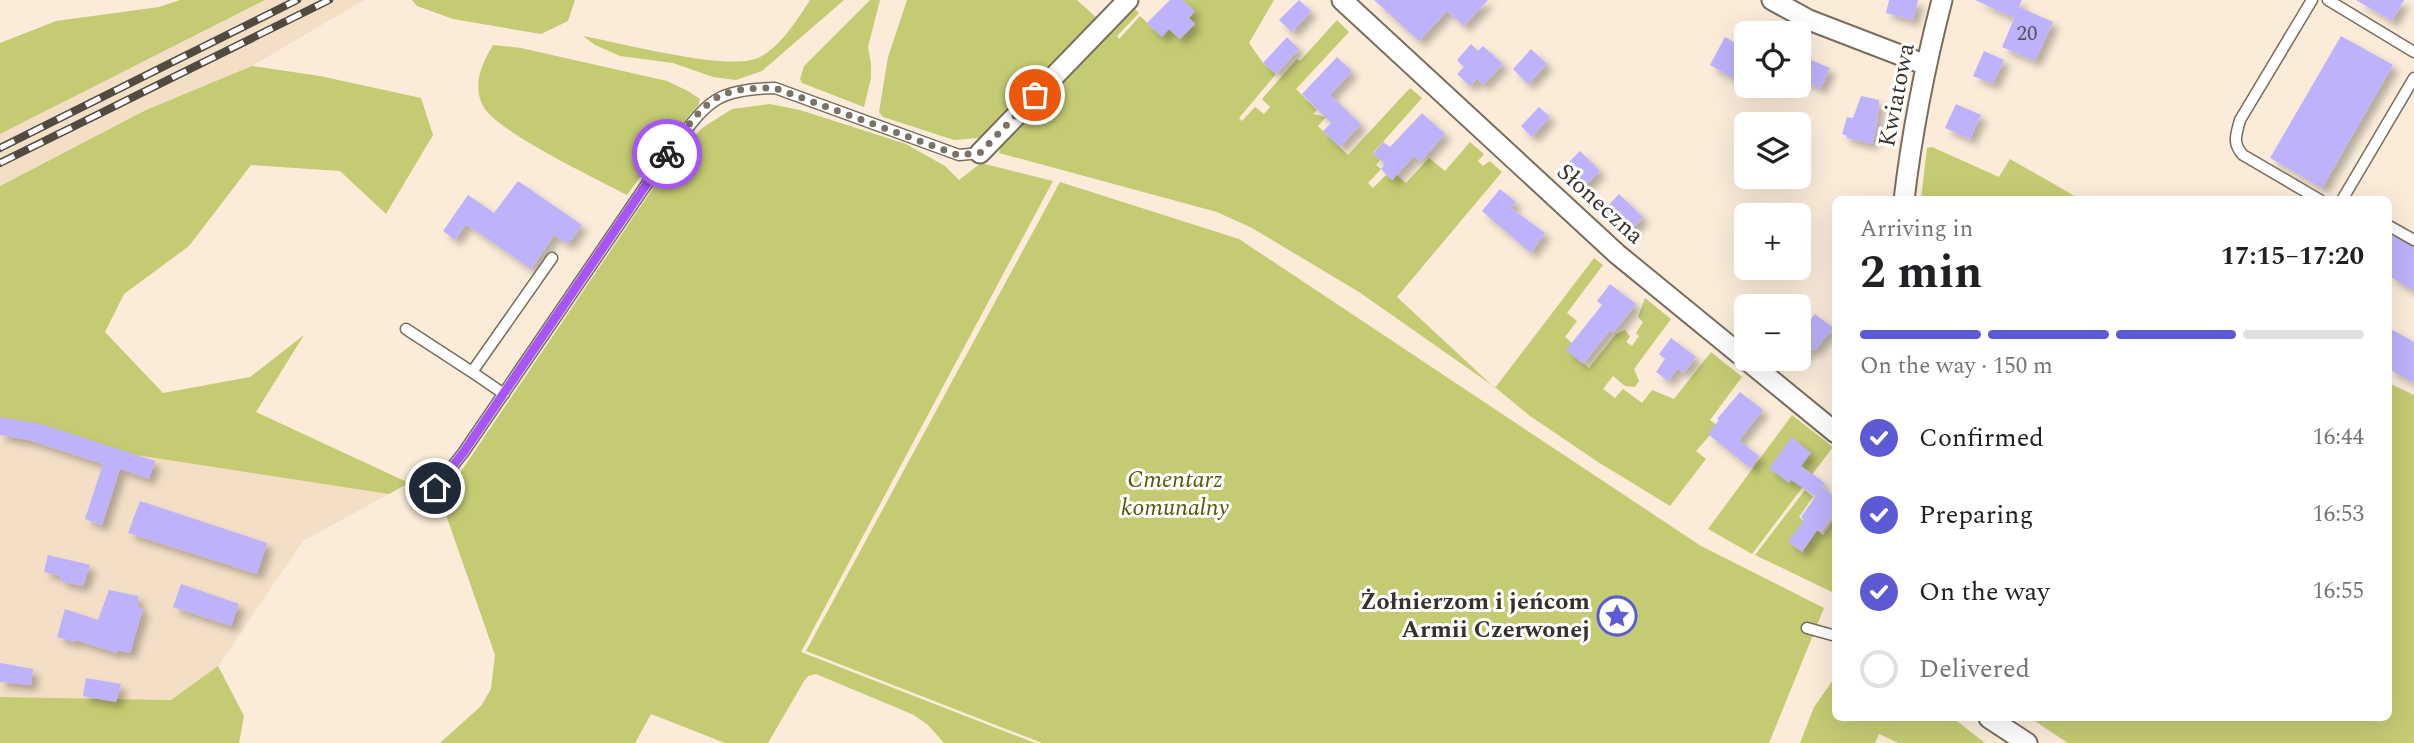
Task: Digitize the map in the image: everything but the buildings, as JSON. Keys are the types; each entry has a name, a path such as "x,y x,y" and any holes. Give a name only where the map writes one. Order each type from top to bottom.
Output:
{"street":[{"path":"980,153 1128,0"},
{"name":"Słoneczna","path":"1342,0 1618,254 1832,430"},
{"path":"1772,0 1810,20 1926,65"},
{"name":"Kwiatowa","path":"1904,196 1926,65 1942,0"},
{"path":"1993,721 2026,743"}],"lane":[{"path":"2312,0 2240,120 2234,139 2236,148 2243,155 2313,196"},
{"path":"2328,0 2414,52"},
{"path":"2345,196 2414,78"},
{"path":"435,488 463,453 670,150 708,104 718,97 751,88 775,88 958,155 980,153"},
{"path":"2392,228 2414,240"},
{"path":"472,372 552,258"},
{"path":"406,329 503,394"},
{"path":"1807,628 1832,635"}],"shaded area":[{"path":"265,0 364,0 252,66 146,110 0,186 0,134"},
{"path":"0,434 389,494 303,541 218,666 171,700 0,697"}],"green space":[{"path":"180,0 265,0 0,134 0,43 56,21 159,7"},
{"path":"412,0 575,0 568,21 541,34 453,19 417,6"},
{"path":"810,0 844,0 762,71 736,80 713,77 673,63 620,56 595,45 583,36 696,58 720,61 755,59 771,50 786,34"},
{"path":"870,0 880,0 868,47 871,78 864,107 802,83 800,79 804,66"},
{"path":"907,0 1077,0 1098,19 991,131 979,138 954,140 883,117 879,112 888,57"},
{"path":"1182,0 1274,0 1249,43 1263,63 1276,74 1239,118 1242,121 1255,107 1264,114 1270,107 1262,99 1297,59 1300,61 1337,20 1349,32 1296,89 1317,110 1313,114 1326,117 1318,126 1348,155 1410,88 1422,98 1373,153 1380,160 1376,165 1381,169 1368,183 1373,188 1386,175 1392,180 1397,175 1406,183 1429,158 1445,171 1470,142 1484,154 1478,161 1483,166 1490,161 1502,172 1397,297 1492,385 1359,292 1252,228 1217,212 999,153 1000,146 1134,8 1139,13 1117,36 1119,39 1140,16 1161,36 1169,29 1180,39 1195,24 1189,18 1194,11"},
{"path":"493,45 521,48 667,81 700,99 699,104 627,195 549,154 492,117 483,106 478,82 485,59"},
{"path":"252,66 320,76 421,98 433,135 386,214 340,171 251,165 189,246 124,294 105,332 163,393 250,377 304,335 256,412 409,483 389,494 0,434 0,186 146,110"},
{"path":"770,104 800,110 906,144 945,166 959,180 981,163 1053,181 801,652 1035,743 944,743 928,725 914,715 816,674 808,676 804,681 768,743 725,743 651,714 635,743 440,743 481,706 491,689 495,655 445,512 449,489 668,166 702,128 732,109"},
{"path":"1932,147 1999,177 2010,159 2075,196 1921,196 1927,148"},
{"name":"Cmentarz komunalny","path":"1060,182 1239,239 1701,546 1824,608 1769,743 1042,743 806,651"},
{"path":"1594,258 1603,265 1567,313 1577,321 1565,337 1572,343 1567,350 1589,368 1616,334 1625,330 1630,337 1626,342 1632,346 1639,336 1636,333 1643,322 1638,317 1645,298 1671,319 1634,369 1639,381 1635,387 1625,386 1613,376 1603,389 1615,398 1623,389 1642,403 1652,390 1674,399 1711,352 1742,377 1710,420 1718,426 1696,451 1706,459 1670,506 1530,416 1495,388"},
{"path":"2392,384 2414,395 2414,743 2068,743 2035,721 2392,721"},
{"path":"1792,415 1832,446 1752,554 1708,529"},
{"path":"1805,490 1813,497 1799,517 1823,535 1832,522 1832,592 1755,555"},
{"path":"218,666 244,716 239,743 0,743 0,697 171,700"},
{"path":"1832,682 1832,721 1957,721 1985,743 1898,743 1879,734 1875,743 1800,743 1814,707"}],"railway":[{"path":"0,148 297,0"},
{"path":"0,163 329,0"}],"way so far":[{"path":"667,154 708,104 718,97 751,88 775,88 958,155 980,153 1035,95"}],"place":[{"name":"Żołnierzom i jeńcom Armii Czerwonej","path":"1617,616"}],"route":[{"path":"435,488 463,453 559,315 667,154"}]}
